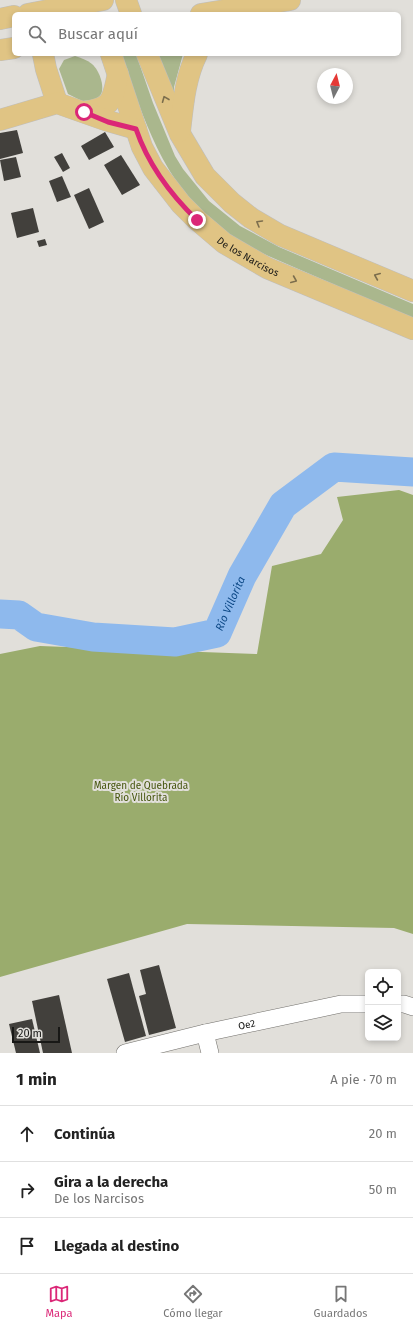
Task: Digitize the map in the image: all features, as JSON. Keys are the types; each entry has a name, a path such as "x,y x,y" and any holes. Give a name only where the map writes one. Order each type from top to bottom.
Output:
{"main road":[{"path":"126,0 130,12"},
{"path":"228,12 290,0"},
{"path":"42,12 97,4"},
{"path":"0,19 12,16"},
{"path":"0,50 12,48"},
{"path":"43,56 57,102"},
{"name":"De los Narcisos","path":"112,56 142,147 158,174 180,204 214,236 267,268 413,329"},
{"path":"148,56 180,134 205,176 232,203 251,218 280,235 413,291"},
{"path":"180,134 184,94 190,68 196,56"},
{"path":"84,112 99,110 105,106 112,98 118,74"},
{"path":"0,120 57,102 108,122 136,129"}],"street":[{"name":"Oe2","path":"125,1053 205,1033 341,1004 365,1004"},
{"path":"401,1004 413,1007"},
{"path":"205,1033 210,1053"}],"green space":[{"path":"75,56 92,64 99,74 102,83 102,91 100,96 94,100 82,101 68,94 59,69 64,60"},
{"path":"122,56 137,56 153,103 175,156 183,169 209,201 240,226 279,247 413,304 413,319 257,251 218,227 199,210 169,170 157,148"},
{"path":"159,56 182,56 174,87 174,99"},
{"name":"Margen de Quebrada Río Villorita","path":"399,490 413,495 413,934 394,928 187,924 0,977 0,654 40,646 257,654 272,566 321,554 343,520 337,497"}],"building":[{"path":"17,130 23,153 0,159 0,133"},
{"path":"105,132 114,147 89,160 81,146"},
{"path":"62,153 70,168 63,172 54,157"},
{"path":"121,155 140,185 122,195 104,165"},
{"path":"16,157 21,177 4,181 0,160"},
{"path":"62,176 71,197 57,202 49,181"},
{"path":"89,188 104,222 89,229 74,195"},
{"path":"33,208 39,232 17,238 11,213"},
{"path":"45,239 47,245 39,247 37,241"},
{"path":"159,965 176,1028 149,1035 139,996 146,994 140,970"},
{"path":"129,973 146,1036 125,1042 107,979"},
{"path":"59,995 72,1053 43,1053 32,1001"},
{"path":"32,1019 40,1053 16,1053 9,1024"}],"waterway":[{"name":"Río Villorita","path":"0,614 19,615 36,627 93,637 175,642 217,633 242,576 283,505 334,467 413,472"}],"route":[{"path":"84,112 108,122 136,129 142,147 154,168 180,204 197,220"}]}
